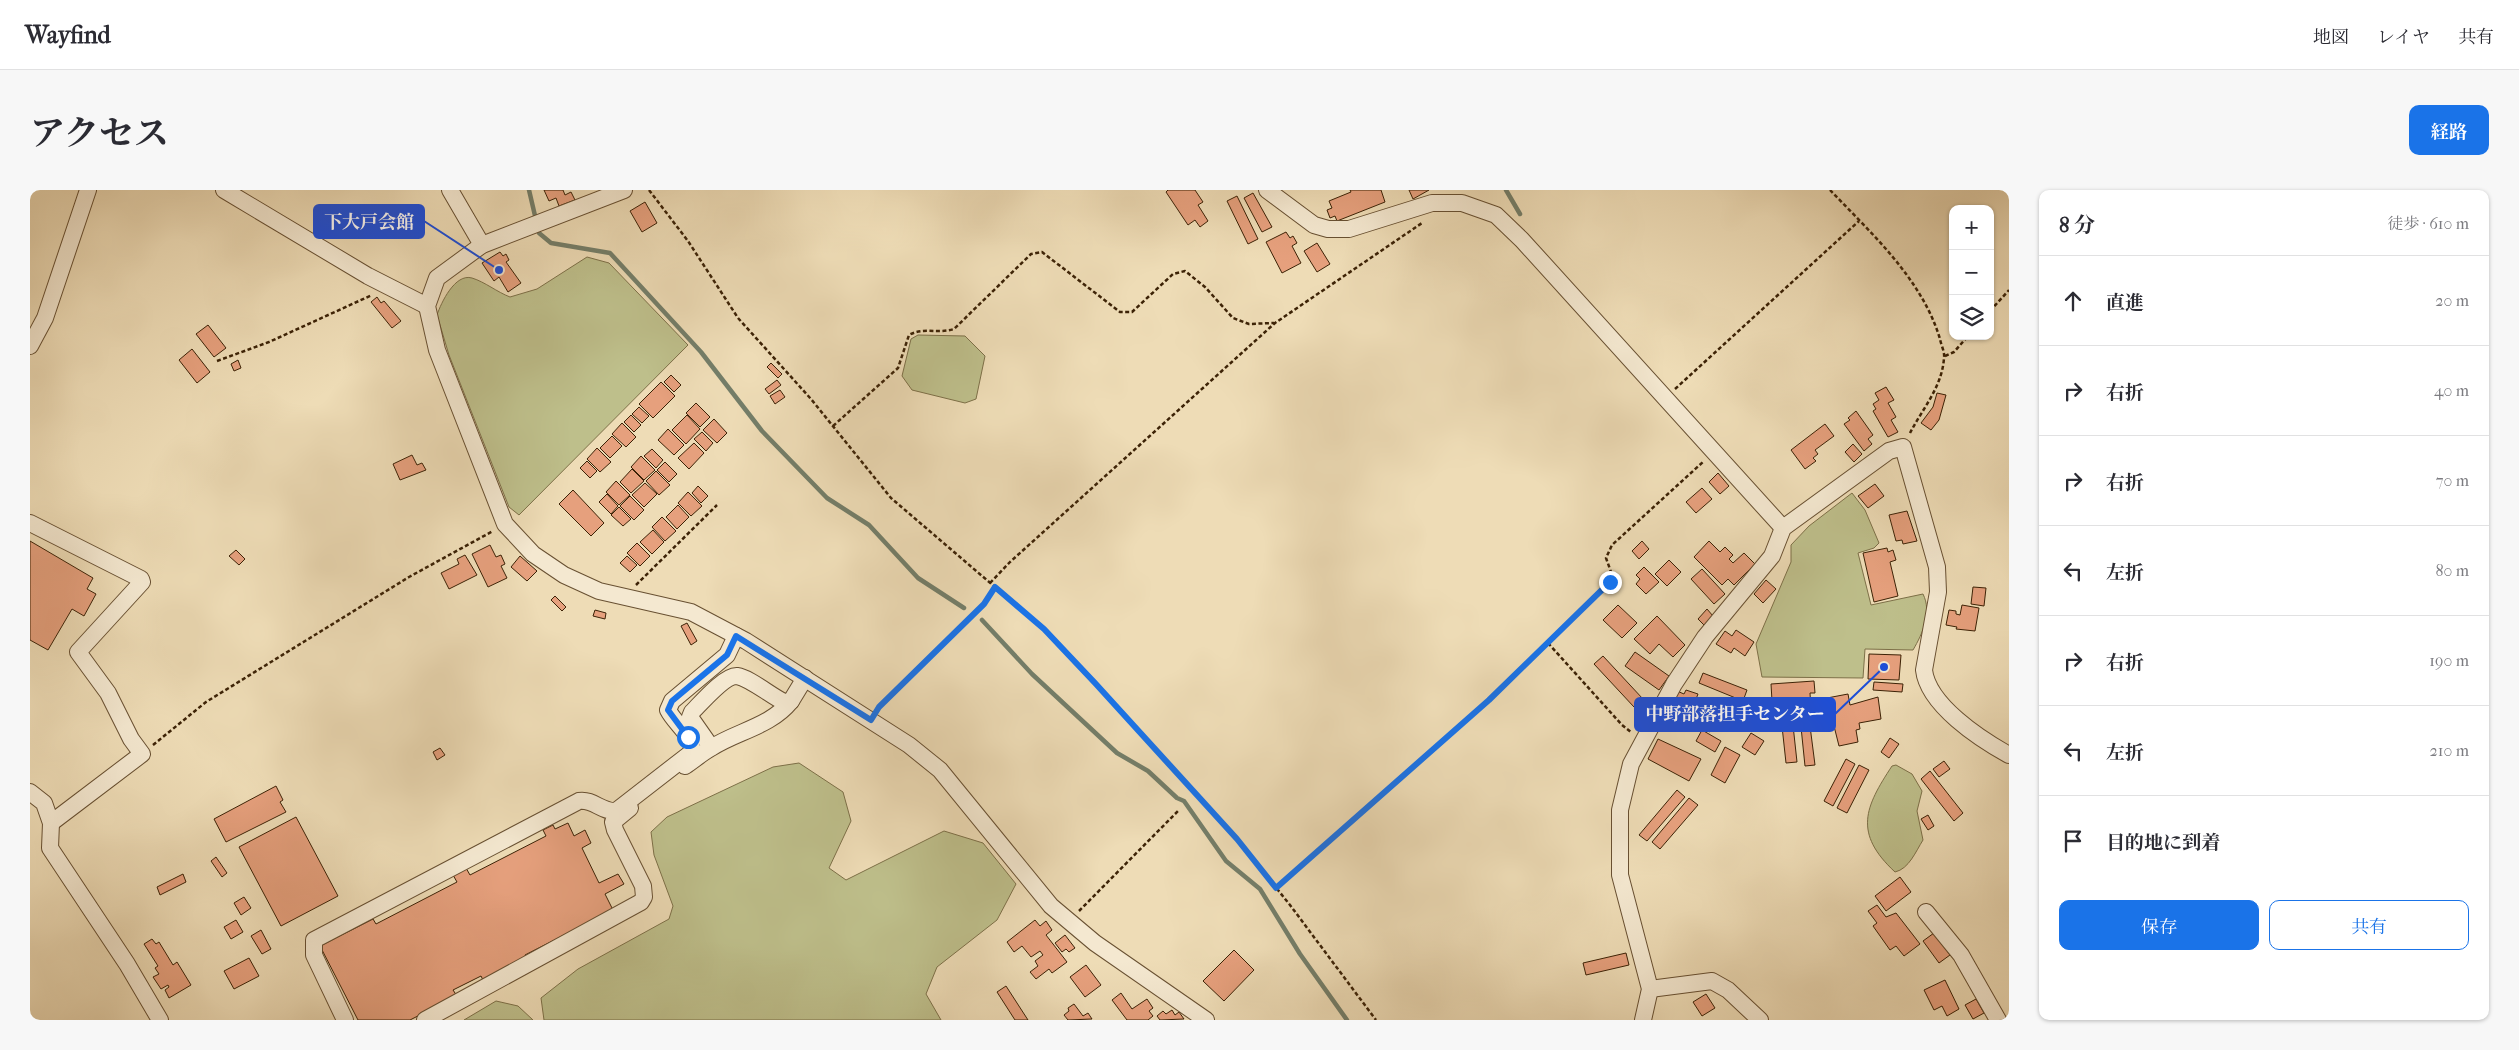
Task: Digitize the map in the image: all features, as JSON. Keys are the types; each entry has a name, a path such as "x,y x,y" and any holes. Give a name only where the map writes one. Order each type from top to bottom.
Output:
{"street":[{"path":"30,346 45,318 88,190"},
{"path":"224,190 390,287 427,306"},
{"path":"450,190 482,245"},
{"path":"624,190 482,245 437,278 427,306 437,350 505,524 533,554 564,575 599,591 690,612 736,636 806,678 909,745 940,770 1051,906 1094,942 1206,1020"},
{"path":"1267,190 1314,225 1328,229 1349,229 1425,206 1432,202 1462,203 1496,215 1783,528"},
{"path":"1643,1020 1650,989 1620,875 1620,810 1631,764 1674,684 1705,637 1772,556 1783,528 1889,451 1903,447 1937,567 1938,592 1924,670 1925,679 1937,700 1957,719 2009,755"},
{"path":"30,523 99,556 141,579 142,582 78,652 108,693 130,738 142,754 51,823"},
{"path":"345,1020 314,955 314,940 579,801 588,800 608,812 616,811 692,752 693,745 668,710 672,701 727,655 736,636"},
{"path":"711,747 690,718 692,712 726,679 735,676 784,702 791,701"},
{"path":"425,1020 641,902 644,896 643,886 614,830 613,822 711,747 770,720 783,711 806,678"},
{"path":"30,792 44,803 51,823 50,848 127,964 160,1020"},
{"path":"1926,912 1961,955 1998,1020"},
{"path":"1650,989 1712,981 1728,990 1760,1020"}],"path":[{"path":"649,190 688,241 738,318 833,426 891,498 1044,629 1088,676 1237,839 1376,1020"},
{"path":"1830,190 1912,282 1933,317 1945,356 1938,385 1903,447"},
{"path":"990,583 1010,562 1275,323 1422,223 1425,206"},
{"path":"1665,398 1859,221"},
{"path":"833,426 898,368 909,334 918,330 944,332 954,329 1031,254 1042,252 1120,312 1132,312 1173,274 1185,271 1204,286 1233,318 1249,324 1275,323"},
{"path":"218,361 269,342 390,287"},
{"path":"1994,307 2009,290"},
{"path":"1945,356 1954,352 1964,340"},
{"path":"1276,888 1489,700 1610,582 1611,572 1606,558 1612,545 1714,452"},
{"path":"626,598 636,585 717,505"},
{"path":"142,754 206,702 409,577 505,524"},
{"path":"871,720 879,707 984,604 995,587"},
{"path":"1548,643 1622,725 1643,742"},
{"path":"1069,921 1178,811"}],"green space":[{"path":"587,257 609,263 688,345 519,515 509,507 449,355 437,315 450,290 460,280 472,278 510,297 537,289"},
{"path":"918,335 965,336 985,356 976,399 965,403 912,390 902,376 911,339"},
{"path":"1852,493 1865,510 1879,543 1874,548 1858,553 1871,605 1923,594 1927,608 1920,637 1913,650 1865,649 1863,678 1762,677 1756,644 1791,562 1791,545 1809,526"},
{"path":"799,763 843,792 851,821 829,868 846,880 944,831 983,843 1016,884 997,920 937,967 926,994 941,1020 544,1020 541,998 578,969 669,919 673,906 654,855 651,832 667,817 773,767"},
{"path":"1896,765 1912,774 1922,791 1917,811 1923,840 1908,863 1895,872 1873,845 1868,832 1868,820 1875,794 1892,766"},
{"path":"496,1001 518,1006 533,1020 464,1020"}],"building":[{"path":"544,190 563,190 565,195 571,192 575,200 559,206 556,198 549,201"},
{"path":"1168,190 1195,190 1203,202 1198,205 1208,221 1200,227 1195,220 1188,225 1166,192"},
{"path":"1350,190 1381,190 1385,202 1337,221 1335,216 1330,218 1327,210 1332,208 1329,201 1351,192"},
{"path":"1409,190 1429,190 1413,199"},
{"path":"1253,193 1272,227 1262,232 1244,198"},
{"path":"1237,196 1258,239 1248,244 1227,201"},
{"path":"645,202 657,223 642,232 630,211"},
{"path":"1286,232 1290,238 1293,236 1297,243 1292,246 1301,263 1282,273 1266,242"},
{"path":"1317,243 1330,264 1317,272 1304,251"},
{"path":"500,252 503,256 506,254 509,260 506,262 521,283 508,292 499,277 494,281 482,263"},
{"path":"377,297 381,303 384,301 401,321 392,328 371,302"},
{"path":"208,325 226,348 214,357 196,334"},
{"path":"192,349 210,372 197,383 179,360"},
{"path":"238,360 241,368 234,371 231,364"},
{"path":"771,363 782,374 778,378 767,367"},
{"path":"671,375 681,385 674,392 664,382"},
{"path":"777,380 781,385 769,394 765,389"},
{"path":"661,382 675,396 653,418 639,404"},
{"path":"1886,387 1894,400 1888,403 1896,417 1891,420 1898,432 1888,437 1873,411 1876,409 1873,404 1879,400 1875,393"},
{"path":"780,390 785,397 775,404 770,396"},
{"path":"1937,393 1946,395 1939,420 1931,430 1921,423 1933,407"},
{"path":"696,403 710,417 700,427 686,413"},
{"path":"639,407 649,416 642,423 632,414"},
{"path":"1856,411 1873,435 1868,439 1872,444 1864,451 1844,424 1850,420 1848,418"},
{"path":"631,415 641,425 634,432 624,422"},
{"path":"687,415 700,429 686,444 672,430"},
{"path":"714,419 727,433 717,443 703,430"},
{"path":"622,423 636,437 626,447 612,434"},
{"path":"1825,424 1834,436 1815,450 1818,454 1813,458 1816,461 1805,469 1791,450"},
{"path":"668,429 684,445 674,455 658,440"},
{"path":"702,432 713,443 706,451 694,439"},
{"path":"612,436 622,446 610,458 600,448"},
{"path":"694,443 704,453 689,469 678,458"},
{"path":"1853,444 1862,454 1854,462 1845,452"},
{"path":"597,448 611,462 600,472 587,459"},
{"path":"652,449 663,460 656,468 644,456"},
{"path":"412,455 417,465 422,463 426,470 400,480 393,464"},
{"path":"641,456 655,470 644,480 631,467"},
{"path":"587,461 597,471 590,478 580,468"},
{"path":"665,462 677,474 669,482 657,470"},
{"path":"632,469 644,481 631,493 620,482"},
{"path":"656,471 670,485 659,495 646,481"},
{"path":"1718,473 1729,486 1720,494 1709,482"},
{"path":"616,481 630,495 619,505 606,492"},
{"path":"645,483 657,494 644,507 632,495"},
{"path":"1875,484 1884,496 1868,508 1858,496"},
{"path":"698,486 708,496 701,503 692,493"},
{"path":"1702,488 1712,499 1696,513 1686,502"},
{"path":"573,490 604,523 591,536 559,504"},
{"path":"688,492 702,506 691,516 678,503"},
{"path":"607,494 618,506 611,514 599,502"},
{"path":"630,496 644,510 634,520 620,506"},
{"path":"678,505 689,517 677,529 666,517"},
{"path":"619,507 631,519 623,526 611,515"},
{"path":"1907,511 1917,541 1903,544 1902,540 1896,541 1889,515"},
{"path":"662,517 676,531 665,541 652,527"},
{"path":"653,530 664,542 652,554 640,542"},
{"path":"30,541 93,578 87,589 96,594 84,616 72,609 48,650 30,640"},
{"path":"1642,541 1649,549 1639,559 1632,551"},
{"path":"1709,541 1720,552 1725,547 1733,555 1729,559 1733,563 1744,553 1755,564 1734,585 1728,579 1722,585 1694,557"},
{"path":"637,543 650,556 640,566 627,553"},
{"path":"490,545 496,557 501,555 505,564 501,566 507,578 488,587 472,554"},
{"path":"1887,548 1888,552 1893,550 1896,560 1890,562 1898,596 1874,602 1863,553"},
{"path":"236,550 245,559 239,565 229,556"},
{"path":"465,555 477,575 449,589 441,573 459,564 457,559"},
{"path":"520,556 537,571 527,581 511,567"},
{"path":"627,556 637,565 630,572 620,563"},
{"path":"1669,560 1681,572 1667,586 1655,574"},
{"path":"1644,567 1659,582 1646,594 1636,584 1640,579 1636,575"},
{"path":"1702,569 1725,594 1714,604 1691,579"},
{"path":"1766,580 1776,589 1763,603 1754,594"},
{"path":"1973,587 1986,588 1984,606 1971,604"},
{"path":"555,596 566,607 562,611 551,600"},
{"path":"1618,605 1637,623 1622,638 1603,620"},
{"path":"1962,605 1979,608 1975,631 1956,629 1957,627 1946,625 1949,610 1956,611 1956,614 1960,615"},
{"path":"1707,609 1713,616 1704,625 1698,619"},
{"path":"595,610 606,613 605,619 593,616"},
{"path":"1657,616 1685,645 1673,657 1659,644 1650,654 1634,639"},
{"path":"687,623 697,641 691,645 681,626"},
{"path":"1736,630 1754,642 1745,656 1734,648 1731,653 1716,644 1725,631 1732,636"},
{"path":"1635,652 1669,676 1659,690 1625,666"},
{"path":"1869,654 1901,655 1899,680 1868,679"},
{"path":"1603,656 1643,699 1634,707 1594,664"},
{"path":"1703,673 1747,690 1743,701 1699,683"},
{"path":"1814,681 1815,693 1810,693 1811,710 1795,710 1795,700 1772,701 1771,684"},
{"path":"1874,682 1903,684 1902,692 1873,690"},
{"path":"1686,690 1698,694 1689,717 1670,709 1677,691 1684,694"},
{"path":"1848,694 1850,705 1878,697 1881,719 1859,723 1860,729 1856,730 1858,742 1839,746 1827,698"},
{"path":"1709,700 1721,707 1717,715 1722,718 1718,725 1714,723 1710,732 1691,721 1701,701 1706,704"},
{"path":"1792,716 1797,762 1786,763 1781,717"},
{"path":"1810,726 1815,765 1805,766 1801,727"},
{"path":"1702,730 1721,741 1715,752 1696,741"},
{"path":"1751,733 1764,741 1755,755 1742,747"},
{"path":"1890,738 1899,744 1889,758 1881,752"},
{"path":"1658,739 1701,759 1689,781 1648,759"},
{"path":"1725,747 1740,755 1725,783 1711,775"},
{"path":"440,748 445,755 437,760 433,752"},
{"path":"1846,759 1855,764 1833,806 1824,801"},
{"path":"1944,761 1950,769 1939,777 1933,769"},
{"path":"1859,765 1869,770 1847,813 1837,808"},
{"path":"1930,771 1963,813 1954,821 1921,779"},
{"path":"276,786 283,800 280,802 286,812 226,842 214,819"},
{"path":"1677,790 1685,797 1647,841 1639,835"},
{"path":"1689,798 1698,805 1660,849 1652,842"},
{"path":"1928,815 1934,826 1928,830 1921,819"},
{"path":"296,817 338,896 281,926 239,847"},
{"path":"568,823 574,836 585,830 591,843 582,848 599,883 618,874 624,884 605,894 613,910 525,955 526,958 483,980 481,976 453,990 457,996 410,1020 358,1020 320,946 373,919 376,924 457,882 453,875 466,868 470,875 546,836 543,830 553,825 555,829"},
{"path":"216,857 227,873 222,877 211,861"},
{"path":"183,874 186,882 160,895 157,887"},
{"path":"1900,877 1911,892 1886,911 1875,896"},
{"path":"244,897 251,908 241,915 234,903"},
{"path":"1877,905 1886,917 1896,913 1920,944 1904,956 1896,946 1890,950 1873,926 1877,923 1868,911"},
{"path":"236,920 243,932 231,939 224,927"},
{"path":"1035,920 1040,926 1046,921 1052,930 1046,935 1067,962 1052,973 1049,969 1036,979 1030,972 1038,966 1035,961 1043,955 1040,951 1031,957 1022,946 1014,952 1007,942"},
{"path":"261,930 271,949 262,954 251,936"},
{"path":"1934,933 1950,955 1939,963 1923,941"},
{"path":"1065,935 1075,948 1069,952 1066,949 1062,952 1055,943"},
{"path":"152,939 156,944 159,942 173,965 177,962 191,985 169,998 165,990 169,987 168,985 161,989 153,977 159,974 155,968 158,966 144,944"},
{"path":"1234,950 1254,970 1224,1001 1203,981"},
{"path":"1626,953 1629,965 1586,975 1583,963"},
{"path":"249,958 259,976 234,989 224,971"},
{"path":"1086,965 1101,985 1085,997 1070,977"},
{"path":"1945,980 1959,1009 1947,1016 1942,1006 1934,1010 1924,990"},
{"path":"1006,986 1028,1020 1015,1020 997,992"},
{"path":"1121,993 1132,1009 1147,999 1153,1008 1149,1011 1153,1016 1148,1020 1127,1020 1112,1000"},
{"path":"1706,994 1715,1008 1702,1016 1693,1002"},
{"path":"1976,999 1984,1013 1973,1019 1965,1005"},
{"path":"1074,1004 1083,1016 1088,1013 1092,1019 1068,1020 1064,1015 1069,1011 1068,1008"},
{"path":"1172,1010 1175,1015 1179,1012 1184,1019 1160,1020 1157,1016 1163,1011 1166,1014"}],"waterway":[{"path":"529,190 536,220"},
{"path":"1506,190 1520,214"},
{"path":"537,228 539,233 551,243 610,253 701,352 762,431 827,498 869,525 918,578 964,608"},
{"path":"982,620 1032,674 1117,753 1148,771 1177,798 1184,801 1226,861 1260,889 1300,954 1347,1020"}],"place":[{"name":"下大戸会館","path":"499,270"},
{"name":"中野部落担手センター","path":"1884,667"}],"route":[{"path":"688,737 671,717 668,710 672,701 727,655 736,636 871,720 879,707 984,604 995,587 1044,629 1095,683 1237,839 1276,888 1489,700 1610,582"}]}
